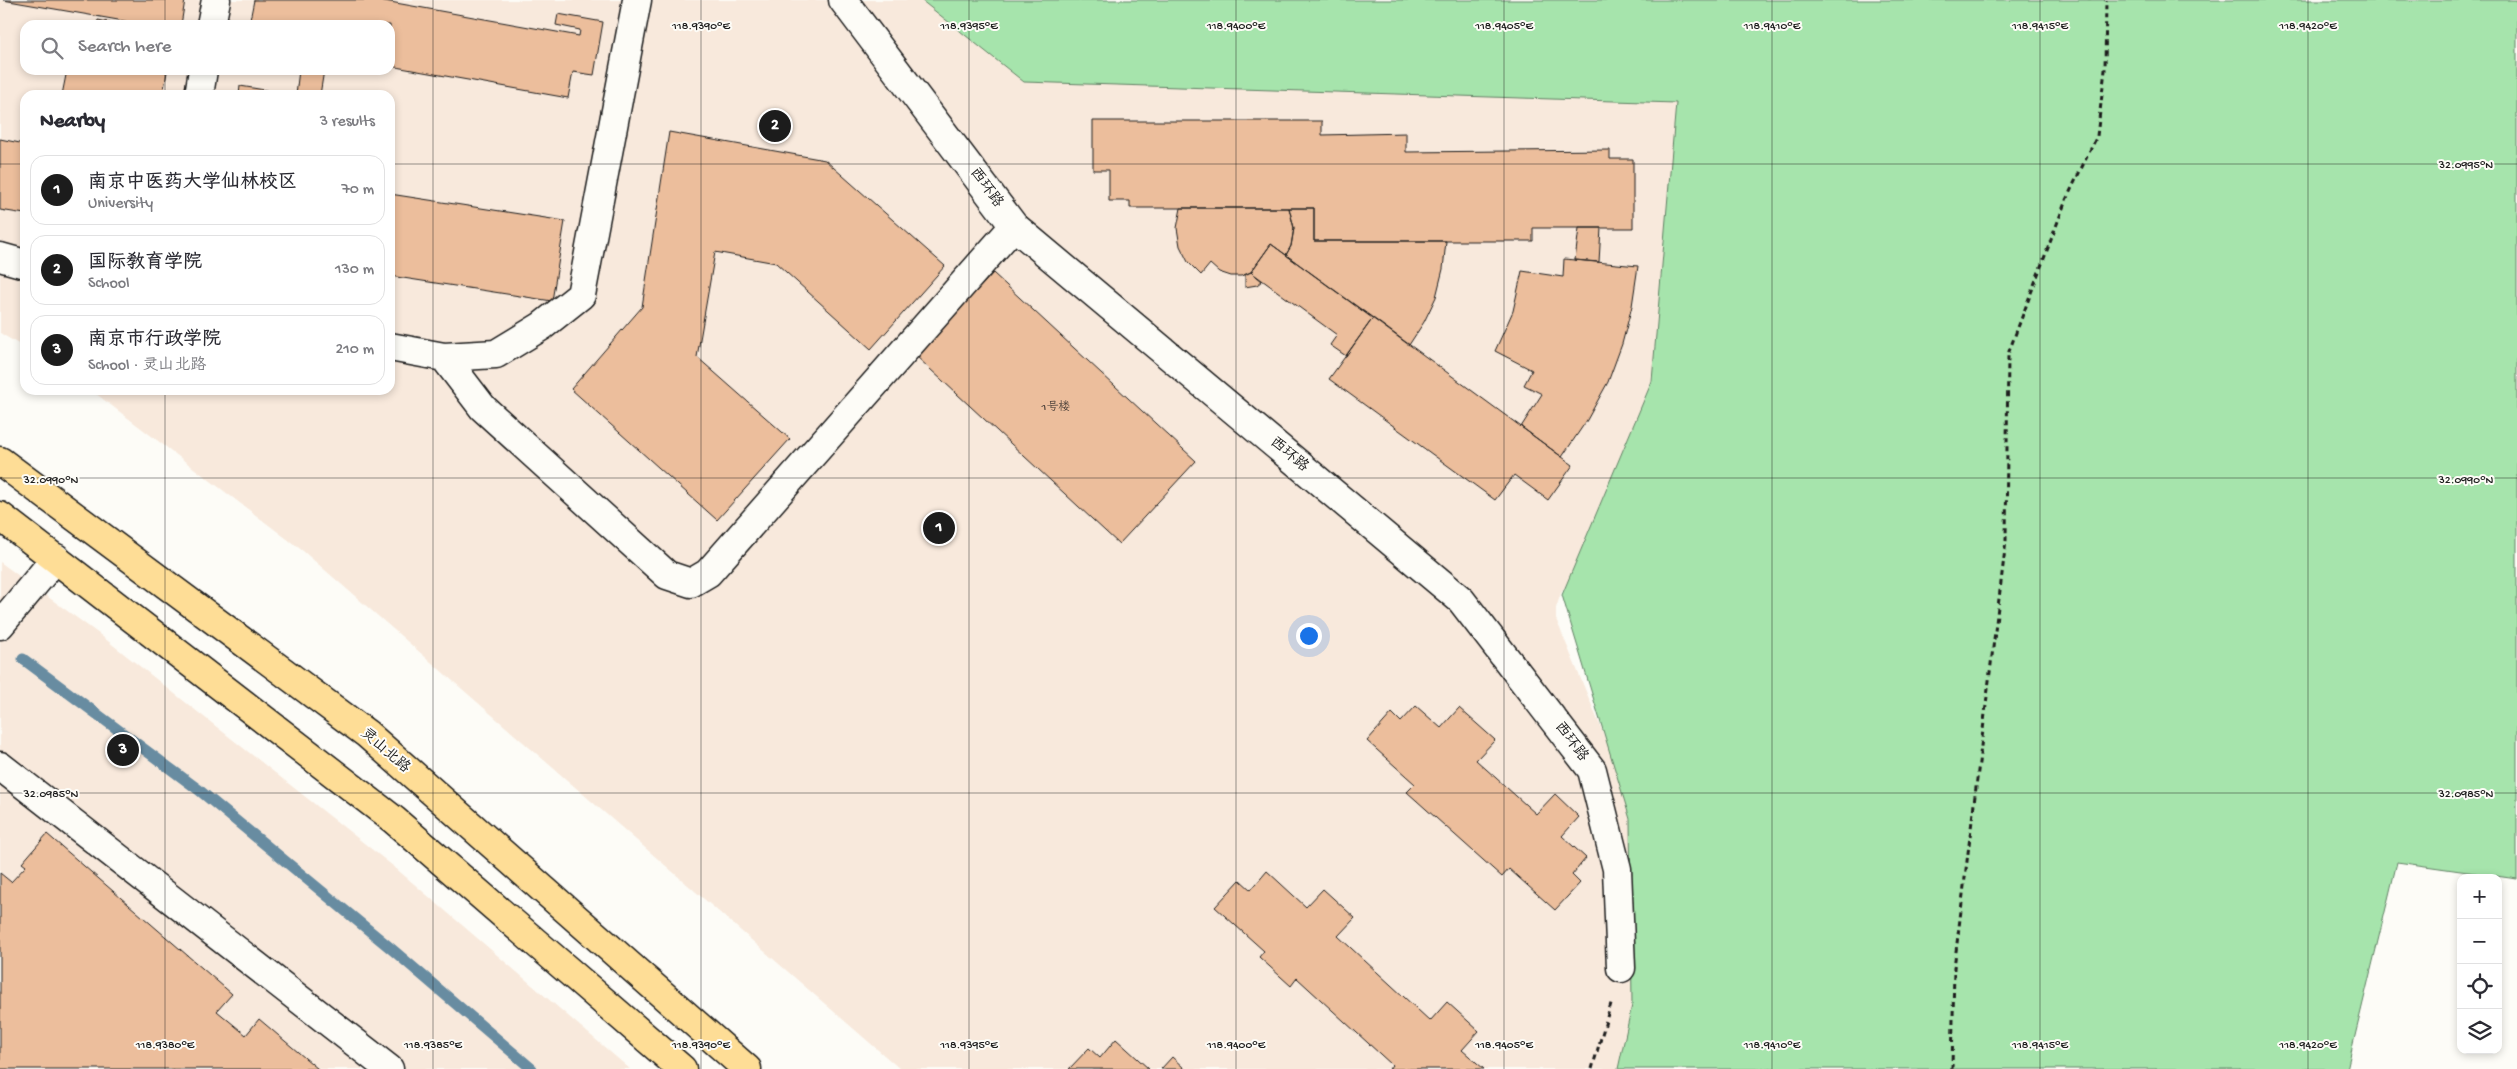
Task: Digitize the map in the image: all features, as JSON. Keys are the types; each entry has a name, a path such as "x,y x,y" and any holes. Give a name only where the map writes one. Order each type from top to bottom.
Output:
{"main road":[{"name":"灵山北路","path":"0,461 366,734 747,1069"},
{"path":"0,516 394,820 682,1069"}],"lane":[{"path":"212,20 216,0"},
{"path":"395,348 444,357 496,354 542,326 581,295 637,0"},
{"name":"西环路","path":"843,0 1014,226 1461,600 1592,770 1617,869 1621,968"},
{"path":"200,90 202,75"},
{"path":"444,357 483,408 667,575 691,583 708,572 1014,226"},
{"path":"0,257 20,263"},
{"path":"0,625 56,558"},
{"path":"0,766 389,1069"}],"path":[{"path":"1952,1069 1954,968 2006,541 2008,354 2066,200 2097,136 2105,70 2106,0"},
{"path":"1592,1069 1621,968"}],"shaded area":[{"path":"0,0 945,0 1682,63 1714,220 1620,505 1561,593 1556,608 1556,619 1619,771 1639,856 1644,973 1622,1069 900,1069 303,551 98,395 395,395 395,90 20,90 20,345 0,333"},
{"path":"0,562 99,634 393,866 630,1069 0,1069"}],"green space":[{"path":"921,0 2517,0 2517,879 2502,877 2502,874 2482,874 2397,862 2347,1069 1618,1069 1632,1005 1630,819 1562,595 1652,381 1676,103 1024,82"}],"building":[{"path":"3,0 185,0 182,20 118,20"},
{"path":"254,0 379,0 579,36 580,30 556,25 558,14 603,22 594,75 573,72 568,98 395,67 395,20 250,20"},
{"path":"66,75 166,75 164,90 63,90"},
{"path":"298,75 323,75 321,90 297,90"},
{"path":"240,86 265,90 240,90"},
{"path":"1093,121 1322,121 1322,135 1406,133 1406,152 1610,150 1610,159 1633,159 1633,228 1533,228 1533,241 1314,241 1314,208 1130,208 1130,201 1109,201 1109,170 1093,170"},
{"path":"669,132 825,160 945,266 871,349 776,263 715,252 697,357 790,439 717,520 571,389 642,307"},
{"path":"0,139 20,143 20,213 0,210"},
{"path":"395,195 565,221 552,301 395,277"},
{"path":"1181,208 1289,208 1294,228 1291,246 1286,255 1271,244 1251,272 1241,276 1231,276 1219,272 1210,264 1201,275 1188,262 1180,246 1177,228"},
{"path":"1289,208 1314,208 1314,241 1446,241 1443,269 1436,297 1424,322 1409,345 1286,255 1291,246 1294,228"},
{"path":"1579,228 1601,228 1599,262 1575,260"},
{"path":"1271,244 1373,318 1346,356 1330,345 1337,335 1251,272"},
{"path":"1564,259 1638,266 1632,306 1622,344 1608,382 1587,420 1562,457 1521,427 1542,394 1524,385 1532,370 1495,351 1513,311 1522,271 1563,277"},
{"path":"1251,272 1262,281 1257,285 1245,287 1245,275"},
{"path":"993,273 1196,461 1119,544 916,356"},
{"path":"1373,318 1573,465 1548,500 1514,475 1495,500 1329,379"},
{"path":"1416,706 1441,728 1459,708 1495,740 1476,760 1536,814 1555,794 1579,817 1562,836 1586,858 1572,875 1580,883 1555,910 1509,869 1502,877 1407,792 1415,784 1367,741 1392,713 1401,722"},
{"path":"47,834 232,994 217,1011 246,1035 259,1019 318,1069 0,1069 0,873 11,882 26,866 22,863"},
{"path":"1267,871 1306,907 1323,889 1355,918 1338,936 1430,1021 1447,1002 1479,1031 1462,1050 1484,1069 1389,1069 1392,1065 1297,978 1291,986 1259,957 1264,951 1215,907 1240,880 1251,890"},
{"path":"1116,1039 1149,1069 1069,1069 1089,1048 1100,1058"},
{"path":"1172,1057 1185,1069 1161,1069"}],"waterway":[{"path":"23,659 199,790 394,951 532,1069"}],"place":[{"name":"国际教育学院","path":"775,126"},
{"name":"南京中医药大学仙林校区","path":"939,528"},
{"name":"南京市行政学院","path":"123,750"}]}
